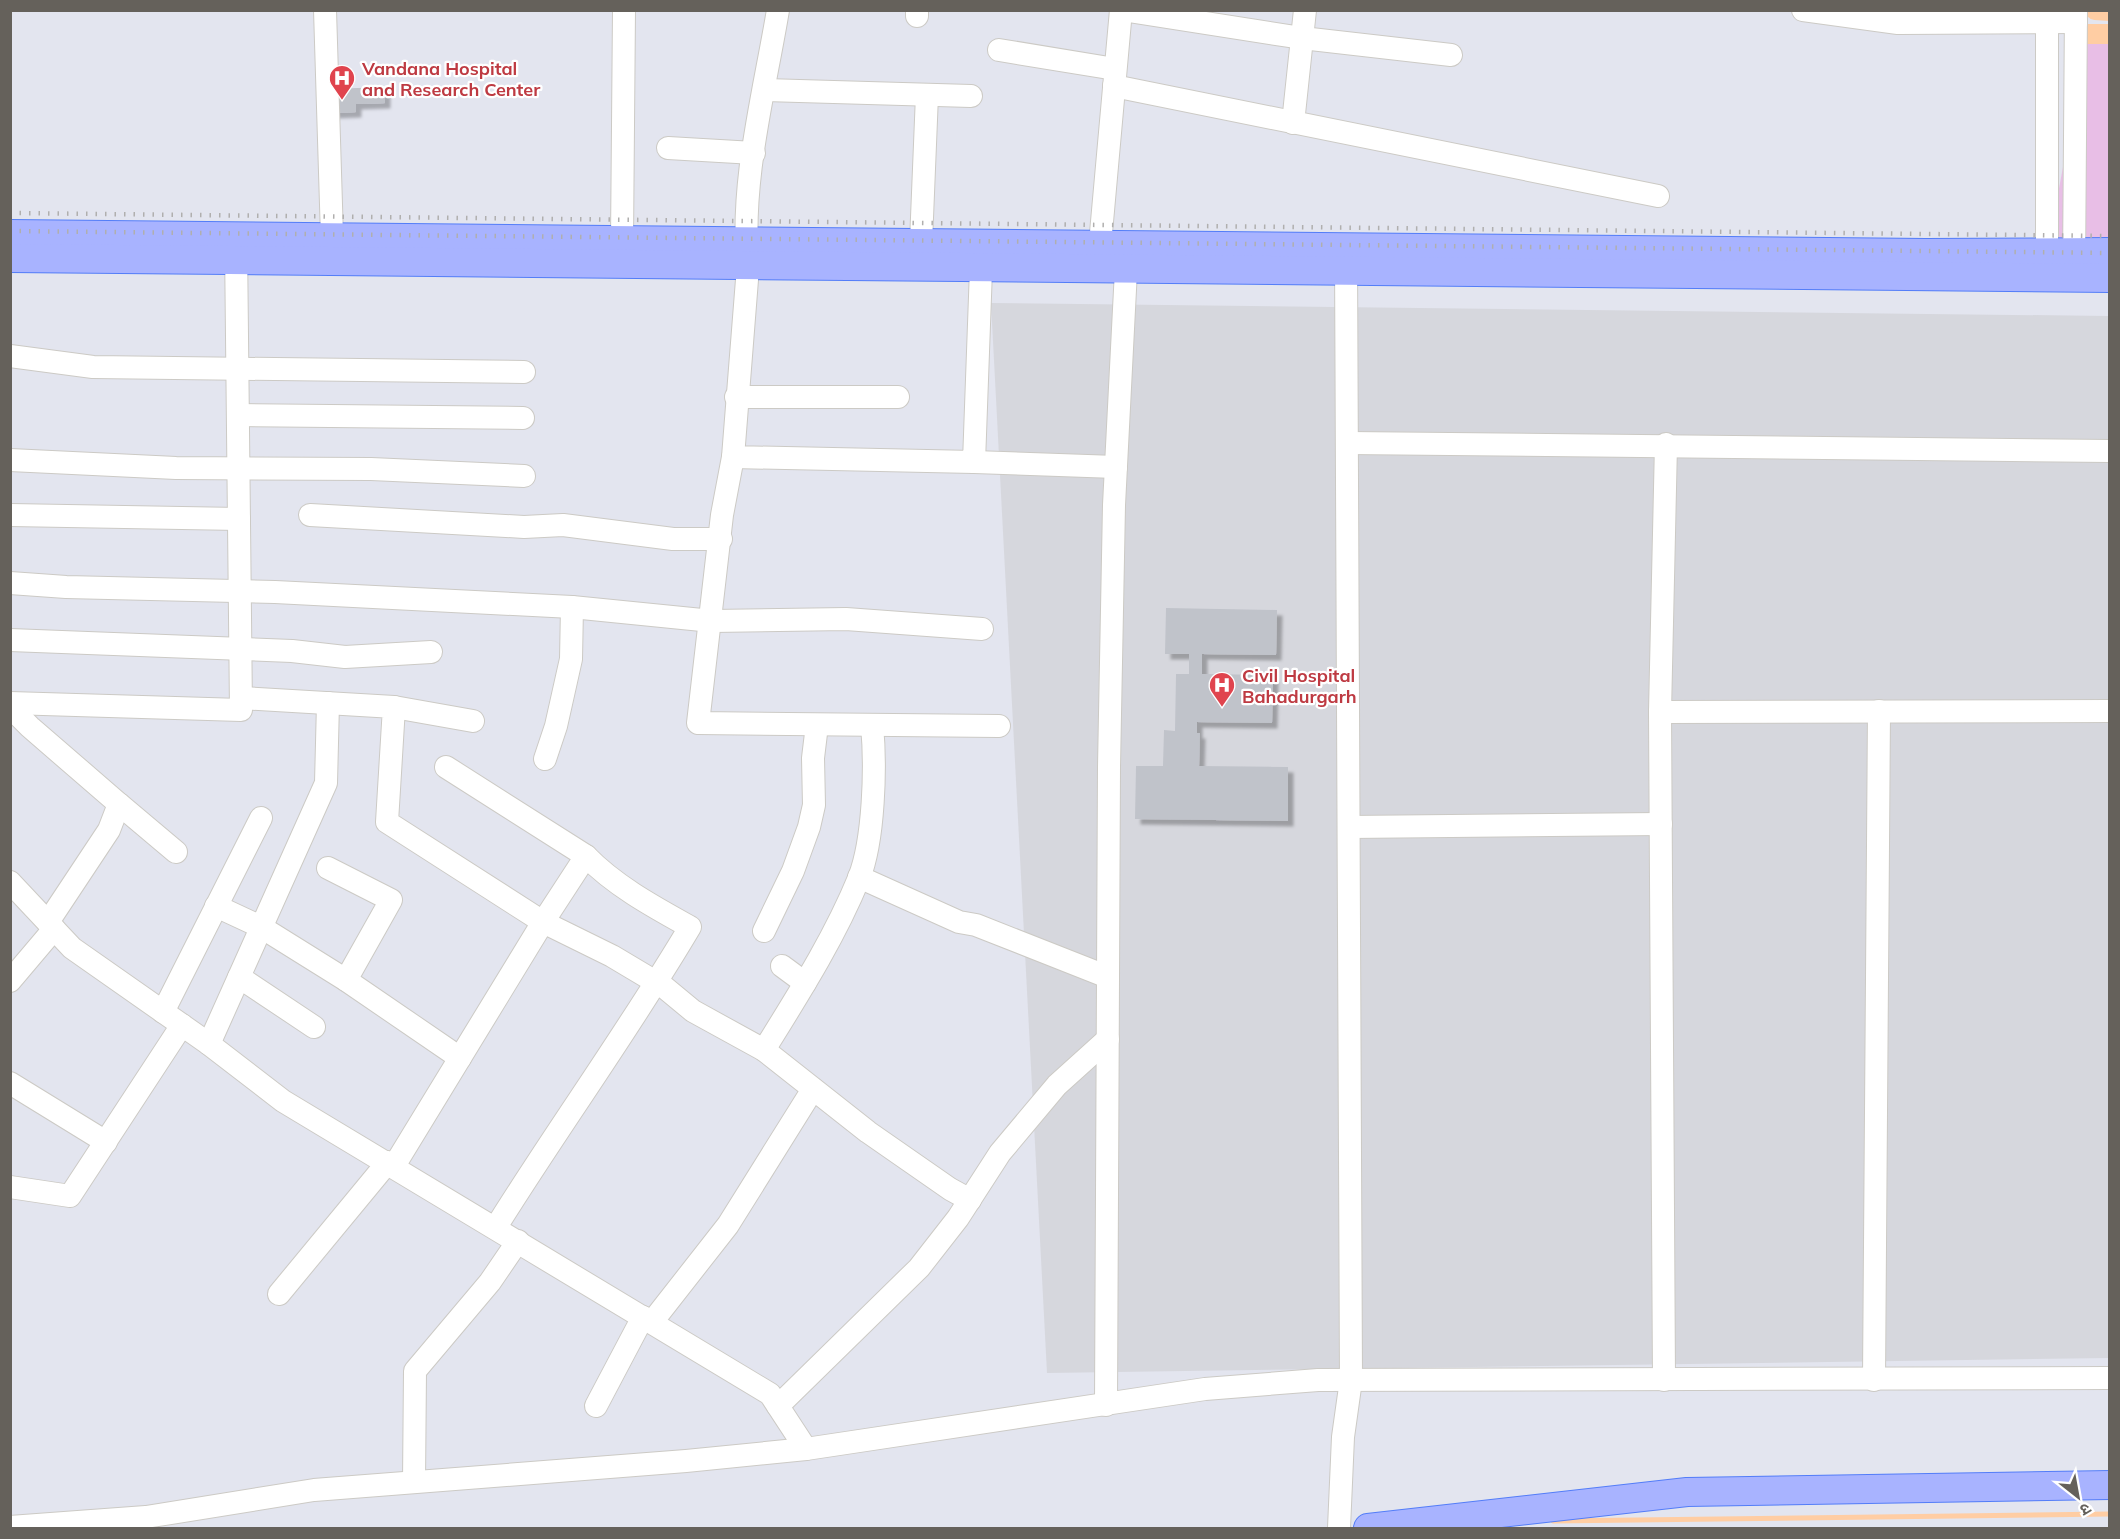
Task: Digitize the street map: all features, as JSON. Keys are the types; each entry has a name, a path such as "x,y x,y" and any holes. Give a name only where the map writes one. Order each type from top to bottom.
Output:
{"main road":[{"path":"10,234 236,249 332,237 622,240 747,254 981,269 1126,270 1346,260 2060,265 2109,278"},
{"path":"10,258 236,249 747,254 921,243 1100,244 1346,260"},
{"path":"2060,265 2109,252"},
{"path":"1368,1528 1687,1492 2109,1485"}],"street":[{"path":"326,10 332,237"},
{"path":"622,240 624,10"},
{"path":"778,10 748,193 747,254 733,457 698,723 999,726"},
{"path":"1100,244 1121,10 1302,38 1451,55"},
{"path":"1293,123 1305,10"},
{"path":"1803,10 1898,23 2076,16 2060,265"},
{"path":"2047,16 2060,265"},
{"path":"999,50 1293,123 1658,196"},
{"path":"765,90 971,96"},
{"path":"921,243 927,95"},
{"path":"668,148 754,153"},
{"path":"10,705 241,710 236,249"},
{"path":"1339,1528 1343,1437 1351,1380 1346,260"},
{"path":"974,462 981,269"},
{"path":"1106,1405 1109,767 1116,467 1126,270"},
{"path":"10,356 93,368 524,372"},
{"path":"736,397 898,397"},
{"path":"238,415 523,418"},
{"path":"1348,443 1666,444 2109,451"},
{"path":"1664,1380 1660,712 1666,444"},
{"path":"733,457 1116,467"},
{"path":"10,460 239,468 371,469 524,476"},
{"path":"310,514 524,527 563,525 674,539 721,539"},
{"path":"10,515 239,519"},
{"path":"10,583 66,587 275,592 572,607 712,621 846,619 982,629"},
{"path":"545,759 571,658 572,607"},
{"path":"10,640 292,651 345,657 431,652"},
{"path":"241,698 394,707 473,721"},
{"path":"209,1044 326,783 328,703"},
{"path":"10,705 30,727 176,852"},
{"path":"394,707 387,822 543,922 612,956 657,983 693,1011 764,1050 901,1155 970,1200"},
{"path":"1874,1380 1879,711"},
{"path":"1660,712 2109,711"},
{"path":"764,931 793,871 809,827 814,805 813,758 817,725"},
{"path":"764,1050 805,983 859,877 871,831 874,750 872,725"},
{"path":"446,767 586,856 599,869 628,890 690,927 610,1057 557,1128 496,1227"},
{"path":"10,981 51,926 109,830 119,804"},
{"path":"163,1011 261,818"},
{"path":"1349,827 1661,824"},
{"path":"279,1294 391,1164 586,856"},
{"path":"328,868 391,900 346,980"},
{"path":"859,877 959,922 976,925 1108,977"},
{"path":"10,882 72,948 209,1044 282,1101 496,1227 770,1394 806,1449"},
{"path":"216,906 261,927 346,980 460,1058"},
{"path":"782,966 805,983"},
{"path":"239,977 314,1028"},
{"path":"10,1187 70,1196 182,1025"},
{"path":"778,1406 919,1268 970,1200 1000,1153 1057,1085 1108,1039"},
{"path":"10,1083 106,1142"},
{"path":"596,1406 647,1319 728,1225 813,1089"},
{"path":"414,1482 415,1371 490,1282 518,1241"},
{"path":"10,1527 146,1517 314,1490 687,1461 806,1449 1205,1389 1351,1380 2109,1378"}],"shaded area":[{"path":"2088,34 2109,34 2109,252 2047,252"},
{"path":"991,303 2109,316 2109,1358 1047,1373"}],"building":[{"path":"385,87 385,103 356,104 356,112 331,113 330,89"},
{"path":"1166,608 1277,610 1276,655 1202,654 1202,674 1273,675 1272,723 1197,722 1197,733 1200,733 1199,766 1288,767 1288,821 1135,819 1136,766 1163,766 1164,730 1175,731 1176,674 1189,674 1189,654 1165,654"}],"waterway":[{"path":"2095,10 2110,11"},
{"path":"2088,34 2110,34"},
{"path":"1553,1521 2110,1514"}],"railway":[{"path":"10,213 2110,236"},
{"path":"10,231 2110,253"}],"place":[{"name":"Vandana Hospital and Research Center","path":"342,101"},
{"name":"Civil Hospital Bahadurgarh","path":"1222,708"}]}
